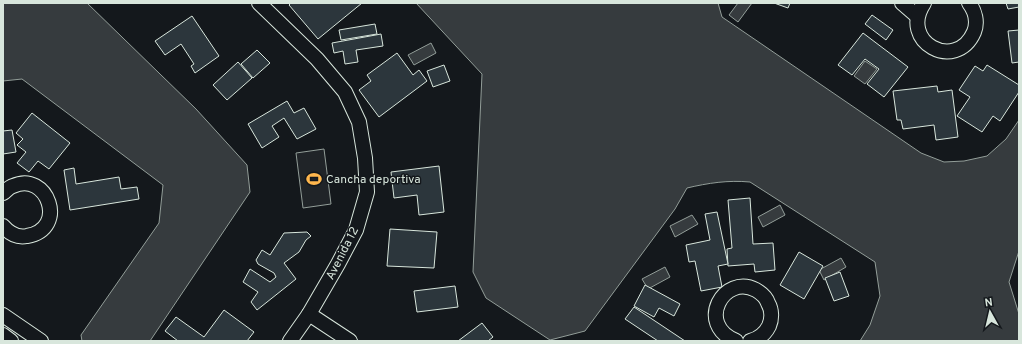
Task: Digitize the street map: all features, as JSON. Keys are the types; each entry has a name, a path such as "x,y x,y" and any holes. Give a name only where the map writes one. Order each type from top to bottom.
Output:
{"street":[{"name":"Avenida 12","path":"259,3 317,60 345,92 359,122 365,158 367,192 356,230 309,314 290,341"},
{"path":"902,3 920,9 917,26 920,35 926,44 944,52 955,50 964,46 971,38 975,29 976,19 973,9 969,3"},
{"path":"3,193 13,186 26,183 40,188 49,199 51,212 46,226 36,234 22,237 5,233"},
{"path":"730,340 722,332 716,320 717,307 720,299 726,292 734,288 743,287 752,288 760,292 767,299 770,308 771,317 769,326 763,334 750,341"},
{"path":"309,314 350,341"},
{"path":"3,315 41,341"},
{"path":"3,335 11,341"}],"shaded area":[{"path":"3,3 87,3 196,109 247,165 250,192 150,341 82,341 81,335 159,223 163,185 22,79 3,81"},
{"path":"416,3 718,3 722,17 921,153 944,162 964,161 987,156 1006,139 1019,120 1019,251 1009,282 1019,314 1019,341 860,341 870,325 880,296 875,262 750,182 734,181 710,183 687,188 675,209 585,331 550,340 486,298 473,272 482,74"},
{"path":"738,3 752,3 738,22 729,15"},
{"path":"431,43 436,53 414,65 408,55"},
{"path":"865,61 877,69 865,84 854,76"},
{"name":"Cancha deportiva","path":"324,149 331,204 303,208 296,153"},
{"path":"780,205 785,215 763,227 758,217"},
{"path":"692,215 698,224 675,237 670,226"},
{"path":"841,258 846,267 824,280 819,270"},
{"path":"665,267 670,277 648,289 642,279"}],"building":[{"path":"291,3 362,3 318,39 289,5"},
{"path":"774,3 790,3 788,8"},
{"path":"1006,3 1019,3 1019,7 1008,9"},
{"path":"872,15 893,30 886,40 865,24"},
{"path":"192,16 219,56 195,73 191,66 194,64 181,44 165,55 155,41"},
{"path":"375,24 377,34 341,40 339,30"},
{"path":"1019,30 1019,62 1012,63 1008,31"},
{"path":"863,33 908,67 884,97 867,84 879,69 865,59 852,75 838,65"},
{"path":"381,34 383,46 356,50 358,62 345,64 343,51 334,53 332,43"},
{"path":"257,50 270,63 253,78 241,64"},
{"path":"397,53 413,75 419,70 427,81 379,117 359,90 371,81 367,75"},
{"path":"238,62 252,78 227,100 213,85"},
{"path":"444,65 450,81 433,87 427,71"},
{"path":"987,65 1019,85 1019,92 1000,121 993,116 982,132 957,116 970,97 959,90 975,66 983,71"},
{"path":"937,86 938,92 952,90 958,137 936,140 934,125 903,129 901,120 897,120 893,91"},
{"path":"287,101 294,113 304,108 316,129 297,139 284,118 272,126 279,137 262,148 248,124"},
{"path":"32,113 70,143 49,169 38,161 29,172 17,163 26,152 17,145 23,139 16,133"},
{"path":"12,130 16,152 3,154 3,131"},
{"path":"439,166 444,212 419,215 417,195 394,198 391,172"},
{"path":"74,168 76,184 119,177 121,189 137,187 139,199 70,210 64,170"},
{"path":"750,198 753,244 773,243 775,270 755,272 754,264 728,266 727,249 732,248 728,200"},
{"path":"717,212 728,264 718,266 722,287 701,291 695,261 689,262 686,245 710,240 705,214"},
{"path":"390,229 437,232 434,268 387,266"},
{"path":"307,232 311,236 306,240 299,252 284,263 296,279 257,310 251,302 258,292 243,282 250,269 270,282 276,277 274,273 258,264 256,260 262,250 270,255 284,233"},
{"path":"799,252 823,266 804,299 780,285"},
{"path":"840,272 849,296 834,301 825,278"},
{"path":"645,285 680,304 674,316 659,308 654,317 634,306"},
{"path":"455,286 458,307 417,312 414,291"},
{"path":"634,307 685,341 658,341 625,319"},
{"path":"224,310 254,332 247,341 178,341 165,331 176,317 204,337"},
{"path":"482,323 493,337 488,341 458,341"}],"place":[{"name":"Cancha deportiva","path":"314,179"}]}
